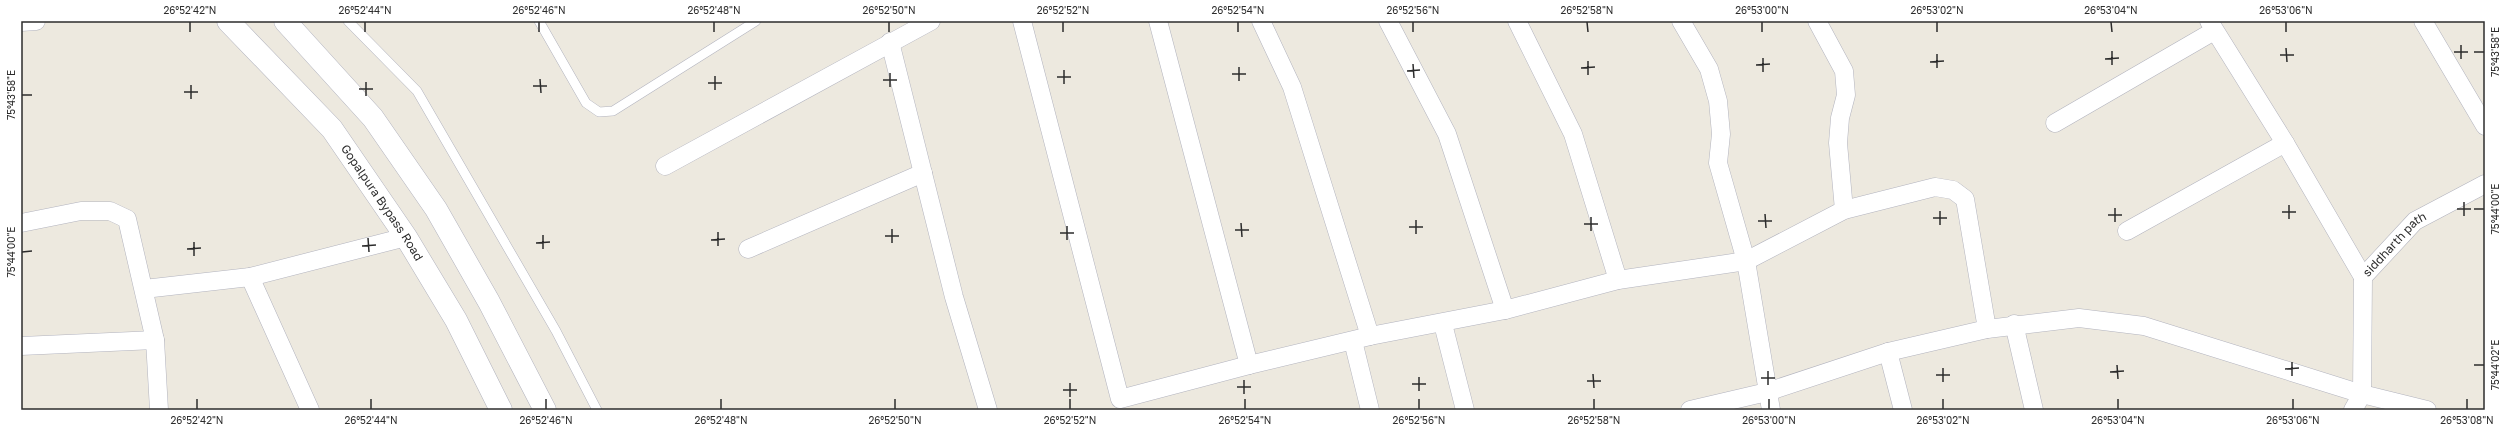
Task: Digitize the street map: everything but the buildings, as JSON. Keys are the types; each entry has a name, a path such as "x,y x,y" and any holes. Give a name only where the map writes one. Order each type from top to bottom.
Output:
{"street":[{"path":"21,22 36,21"},
{"name":"Gopalpura Bypass Road","path":"228,21 332,129 406,237 456,320 501,410"},
{"path":"285,21 373,118 436,209 489,302 545,410"},
{"path":"665,166 931,21"},
{"path":"1022,21 1120,404 1249,365 1361,339 1443,324 1505,310 1618,280 1746,261 1844,210 1936,187 1952,190 1965,200 1987,329"},
{"path":"1158,21 1249,365"},
{"path":"1261,21 1292,87 1361,339 1370,410"},
{"path":"1388,21 1447,134 1505,310"},
{"path":"1517,21 1573,134 1618,280"},
{"path":"1681,21 1709,69 1718,101 1721,134 1718,164 1746,261 1771,410"},
{"path":"1817,21 1844,71 1846,95 1840,118 1838,143 1844,210"},
{"path":"2423,21 2485,126"},
{"path":"2055,123 2212,26 2285,143 2363,276"},
{"path":"890,42 924,172 954,297 988,410"},
{"path":"2127,231 2285,143"},
{"path":"748,250 924,172"},
{"name":"siddharth path","path":"2353,410 2362,394 2363,276 2415,221 2485,184"},
{"path":"21,223 81,211 110,211 127,219 155,340 159,410"},
{"path":"144,289 250,277 406,237"},
{"path":"250,277 310,410"},
{"path":"1690,410 1767,392 1888,352 2014,324 2079,318 2144,326 2362,394 2427,410"},
{"path":"1443,324 1465,410"},
{"path":"2014,324 2034,410"},
{"path":"21,346 155,340"},
{"path":"1888,352 1903,410"}],"lane":[{"path":"348,21 417,91 556,331 597,410"},
{"path":"539,21 586,103 599,112 613,111 756,21"}]}
